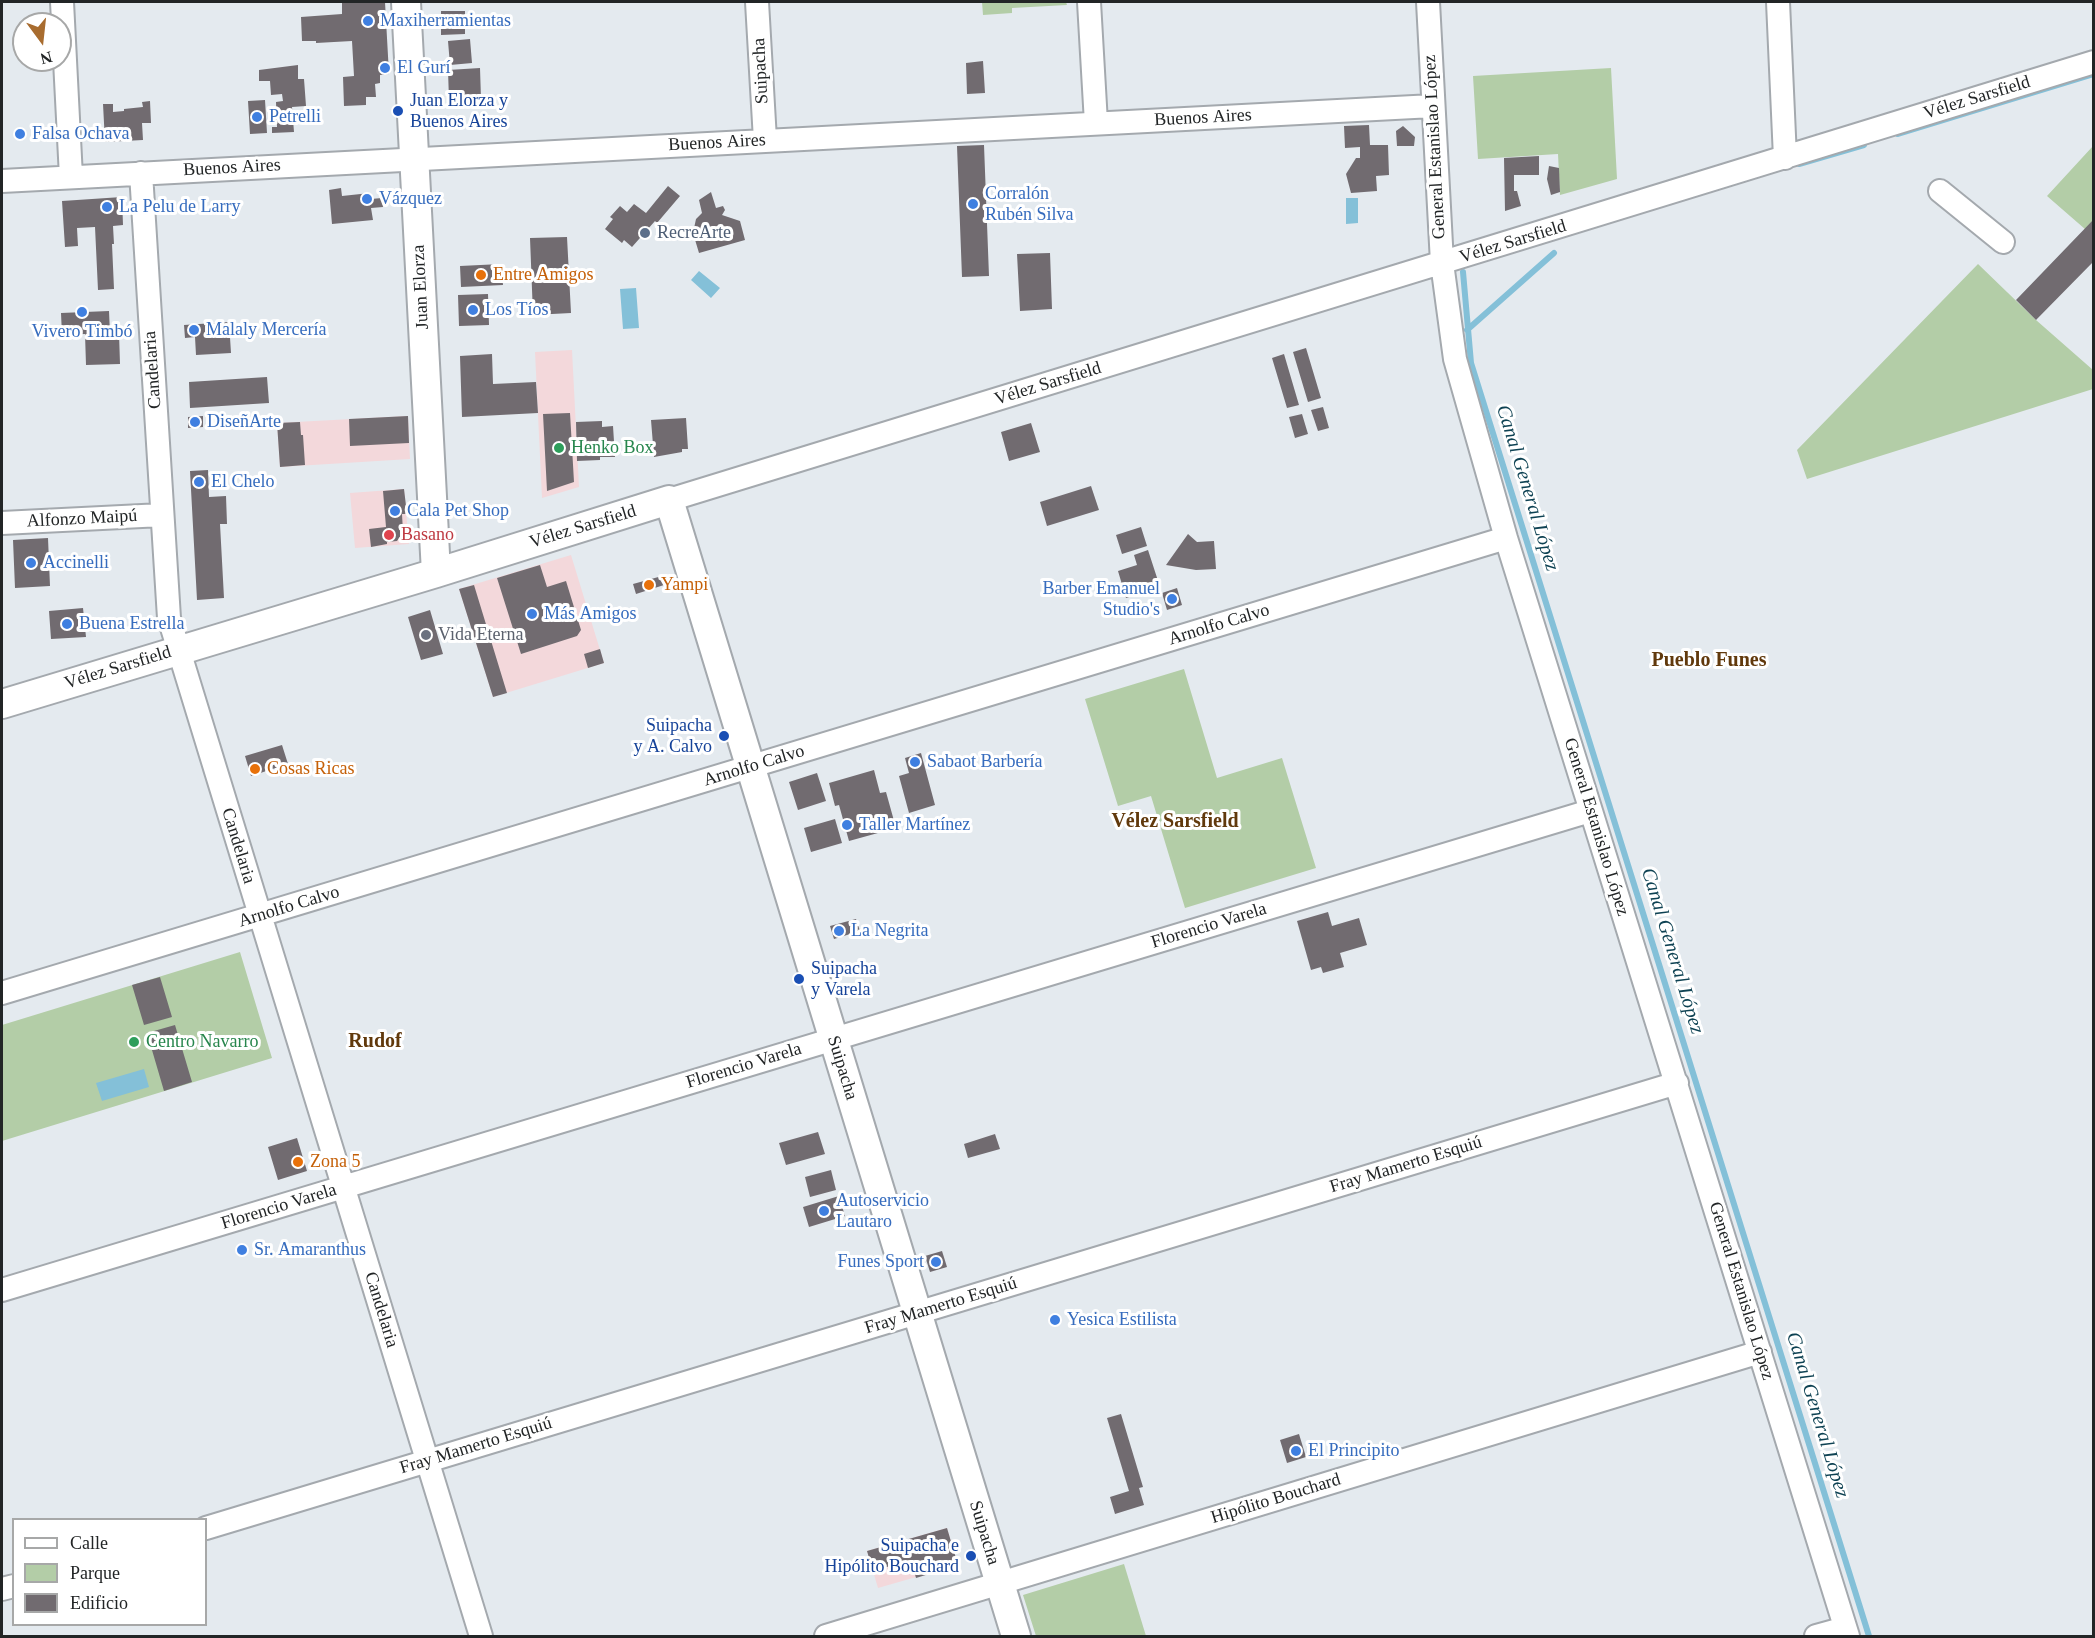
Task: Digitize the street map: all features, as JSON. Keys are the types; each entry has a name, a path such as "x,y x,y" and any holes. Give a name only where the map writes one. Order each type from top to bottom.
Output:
{"main road":[{"name":"Juan Elorza","path":"406,2 435,573"},
{"name":"Vélez Sarsfield","path":"2,704 669,500"},
{"name":"Suipacha","path":"669,500 1016,1636"}],"street":[{"path":"62,2 71,177"},
{"name":"Suipacha","path":"757,2 765,140"},
{"path":"1089,2 1096,123"},
{"name":"General Estanislao López","path":"1428,2 1442,264 1455,359 1506,538 1846,1632"},
{"path":"1778,2 1785,158"},
{"name":"Vélez Sarsfield","path":"669,500 2094,62"},
{"name":"Buenos Aires","path":"2,181 1433,106"},
{"name":"Candelaria","path":"141,173 169,618 481,1636"},
{"path":"1940,191 2003,242"},
{"name":"Alfonzo Maipú","path":"2,524 162,515"},
{"name":"Arnolfo Calvo","path":"2,993 1506,538"},
{"name":"Florencio Varela","path":"2,1290 1590,811"},
{"name":"Fray Mamerto Esquiú","path":"207,1528 1677,1083"},
{"name":"Hipólito Bouchard","path":"826,1636 1760,1352"},
{"path":"1816,1636 1846,1632"}],"shaded area":[{"path":"572,350 579,487 542,498 535,352"},
{"path":"408,416 410,459 280,467 277,423"},
{"path":"404,489 409,544 355,548 350,493"},
{"path":"571,555 604,663 493,697 459,589"},
{"path":"947,1528 958,1565 878,1588 867,1551"}],"green space":[{"path":"982,2 1066,2 1067,5 1012,8 1012,13 983,15"},
{"path":"1611,68 1617,179 1560,195 1558,154 1478,159 1473,76"},
{"path":"2093,146 2093,236 2047,196"},
{"path":"1978,264 2036,320 2093,370 2093,389 1807,479 1797,450"},
{"path":"1184,669 1217,778 1282,758 1316,868 1185,908 1151,796 1118,806 1085,699"},
{"name":"Centro Navarro","path":"240,952 272,1058 2,1141 2,1025"},
{"path":"1124,1564 1146,1636 1036,1636 1023,1595"}],"water":[{"path":"1346,198 1358,198 1358,223 1346,224"},
{"path":"699,271 720,288 711,298 691,280"},
{"path":"636,288 639,328 623,329 620,289"},
{"path":"144,1069 149,1087 102,1101 96,1083"}],"building":[{"path":"342,2 385,2 389,74 380,75 380,83 375,84 376,97 366,97 366,105 344,106 343,77 354,76 352,41 316,43 316,41 302,41 301,17 342,14"},
{"path":"441,11 465,11 465,34 441,35"},
{"path":"470,39 472,63 450,65 448,41"},
{"path":"983,61 985,93 967,94 966,63"},
{"path":"298,65 298,79 304,79 306,106 292,107 294,132 272,133 272,127 277,127 276,102 283,101 282,94 271,95 270,81 259,81 259,70"},
{"path":"480,68 481,99 449,100 448,70"},
{"name":"Petrelli","path":"265,100 267,133 250,134 248,101"},
{"path":"150,101 151,123 142,123 143,140 105,142 103,104 113,104 113,112 143,107 142,102"},
{"path":"1369,125 1370,145 1388,145 1389,175 1376,176 1377,191 1351,193 1346,174 1356,158 1360,158 1360,147 1345,148 1344,126"},
{"path":"1403,126 1415,137 1414,146 1397,146 1396,131"},
{"path":"984,145 989,276 962,277 957,146"},
{"path":"1539,156 1539,175 1514,175 1514,191 1517,191 1521,206 1505,211 1504,158"},
{"path":"1549,166 1559,168 1560,192 1551,195 1547,179"},
{"path":"668,186 680,196 632,247 624,240 622,243 605,229 613,219 610,217 620,206 627,212 634,204 646,213"},
{"path":"341,188 342,196 370,193 371,199 382,198 383,207 371,208 373,220 332,224 329,190"},
{"path":"711,192 716,208 723,206 725,210 722,215 740,221 745,240 699,253 693,233 696,219 702,213 699,200"},
{"path":"122,197 123,225 113,226 114,289 98,290 95,227 77,228 78,246 65,247 62,201"},
{"path":"2094,219 2094,261 2036,320 2016,300"},
{"path":"567,237 571,313 533,315 530,238"},
{"path":"1050,253 1052,309 1020,311 1017,254"},
{"name":"Entre Amigos","path":"501,264 503,285 461,287 460,266"},
{"name":"Los Tíos","path":"488,294 489,325 459,326 458,295"},
{"path":"109,311 110,334 119,333 120,364 86,365 85,334 62,335 61,313"},
{"path":"229,322 231,353 196,355 195,337 185,338 184,325"},
{"path":"1306,348 1321,398 1308,402 1293,352"},
{"path":"492,354 493,384 536,382 538,413 462,417 460,356"},
{"path":"1284,354 1299,405 1287,408 1272,358"},
{"path":"267,377 269,403 190,408 189,382"},
{"path":"1323,407 1329,428 1318,431 1311,410"},
{"name":"Henko Box","path":"570,413 574,482 547,491 543,414"},
{"path":"1302,414 1308,434 1295,438 1289,417"},
{"name":"DiseñArte","path":"203,416 203,427 188,428 188,417"},
{"path":"408,416 409,443 350,446 349,419"},
{"path":"686,418 688,449 654,457 651,420"},
{"path":"602,421 602,427 613,426 615,457 577,461 576,422"},
{"path":"300,422 305,465 280,467 277,423"},
{"path":"1031,423 1040,452 1009,461 1001,432"},
{"path":"208,470 209,497 226,496 227,524 220,524 224,598 197,600 190,471"},
{"path":"1091,486 1099,510 1047,526 1040,502"},
{"path":"404,489 407,514 402,514 403,532 397,541 371,547 369,529 386,527 383,491"},
{"path":"1141,527 1147,546 1122,554 1116,535"},
{"path":"1188,534 1197,542 1214,541 1216,569 1196,570 1166,565"},
{"name":"Accinelli","path":"48,538 50,586 15,588 13,540"},
{"path":"1148,550 1160,587 1126,598 1118,571 1137,565 1134,555"},
{"name":"Más Amigos","path":"540,565 547,587 566,581 581,630 577,636 521,654 497,578"},
{"path":"662,576 664,585 636,594 633,584"},
{"path":"474,585 507,693 493,697 459,589"},
{"name":"Barber Emanuel Studio's","path":"1177,588 1182,605 1167,610 1162,593"},
{"name":"Buena Estrella","path":"83,608 86,637 51,639 49,611"},
{"name":"Vida Eterna","path":"430,610 443,654 421,660 408,617"},
{"path":"600,649 604,663 588,668 584,654"},
{"path":"282,745 288,764 251,776 245,756"},
{"path":"921,753 935,805 909,813 899,776 909,773 905,758"},
{"path":"874,770 880,793 886,792 896,828 849,841 839,805 835,806 829,783"},
{"path":"817,773 826,801 798,810 789,782"},
{"path":"835,819 842,843 811,852 804,828"},
{"path":"1328,912 1332,926 1359,918 1367,945 1340,953 1344,967 1323,973 1321,967 1311,970 1297,921"},
{"path":"856,919 860,931 834,939 830,926"},
{"path":"160,977 172,1017 144,1025 132,985"},
{"path":"175,1025 192,1082 164,1091 147,1033"},
{"path":"818,1132 825,1154 786,1165 779,1143"},
{"path":"995,1134 1000,1149 968,1158 964,1144"},
{"path":"297,1138 307,1171 278,1180 268,1147"},
{"path":"831,1170 836,1190 810,1197 805,1177"},
{"name":"Autoservicio Lautaro","path":"839,1196 845,1216 809,1227 803,1207"},
{"name":"Funes Sport","path":"942,1251 947,1267 930,1272 925,1256"},
{"path":"1121,1414 1143,1487 1139,1488 1144,1505 1115,1514 1110,1497 1129,1491 1107,1418"},
{"path":"1299,1434 1306,1457 1287,1463 1280,1440"},
{"path":"947,1528 958,1565 916,1578 911,1560 873,1571 867,1551"}],"waterway":[{"path":"1898,134 2094,74"},
{"path":"1799,164 1864,145"},
{"path":"1467,330 1554,253"},
{"name":"Canal General López","path":"1463,272 1471,363 1869,1636"}],"place":[{"name":"Maxiherramientas","path":"368,21"},
{"name":"El Gurí","path":"385,68"},
{"name":"Juan Elorza y Buenos Aires","path":"398,111"},
{"name":"Petrelli","path":"257,117"},
{"name":"Falsa Ochava","path":"20,134"},
{"name":"Vázquez","path":"367,199"},
{"name":"Corralón Rubén Silva","path":"973,204"},
{"name":"La Pelu de Larry","path":"107,207"},
{"name":"RecreArte","path":"645,233"},
{"name":"Entre Amigos","path":"481,275"},
{"name":"Los Tíos","path":"473,310"},
{"name":"Vivero Timbó","path":"82,312"},
{"name":"Malaly Mercería","path":"194,330"},
{"name":"DiseñArte","path":"195,422"},
{"name":"Henko Box","path":"559,448"},
{"name":"El Chelo","path":"199,482"},
{"name":"Cala Pet Shop","path":"395,511"},
{"name":"Basano","path":"389,535"},
{"name":"Accinelli","path":"31,563"},
{"name":"Yampi","path":"649,585"},
{"name":"Barber Emanuel Studio's","path":"1172,599"},
{"name":"Más Amigos","path":"532,614"},
{"name":"Buena Estrella","path":"67,624"},
{"name":"Vida Eterna","path":"426,635"},
{"name":"Suipacha y A. Calvo","path":"724,736"},
{"name":"Sabaot Barbería","path":"915,762"},
{"name":"Cosas Ricas","path":"255,769"},
{"name":"Taller Martínez","path":"847,825"},
{"name":"La Negrita","path":"839,931"},
{"name":"Suipacha y Varela","path":"799,979"},
{"name":"Centro Navarro","path":"134,1042"},
{"name":"Zona 5","path":"298,1162"},
{"name":"Autoservicio Lautaro","path":"824,1211"},
{"name":"Sr. Amaranthus","path":"242,1250"},
{"name":"Funes Sport","path":"936,1262"},
{"name":"Yesica Estilista","path":"1055,1320"},
{"name":"El Principito","path":"1296,1451"},
{"name":"Suipacha e Hipólito Bouchard","path":"971,1556"}],"district":[{"name":"Pueblo Funes","path":"1709,661"},
{"name":"Vélez Sarsfield","path":"1175,822"},
{"name":"Rudof","path":"375,1042"}]}
